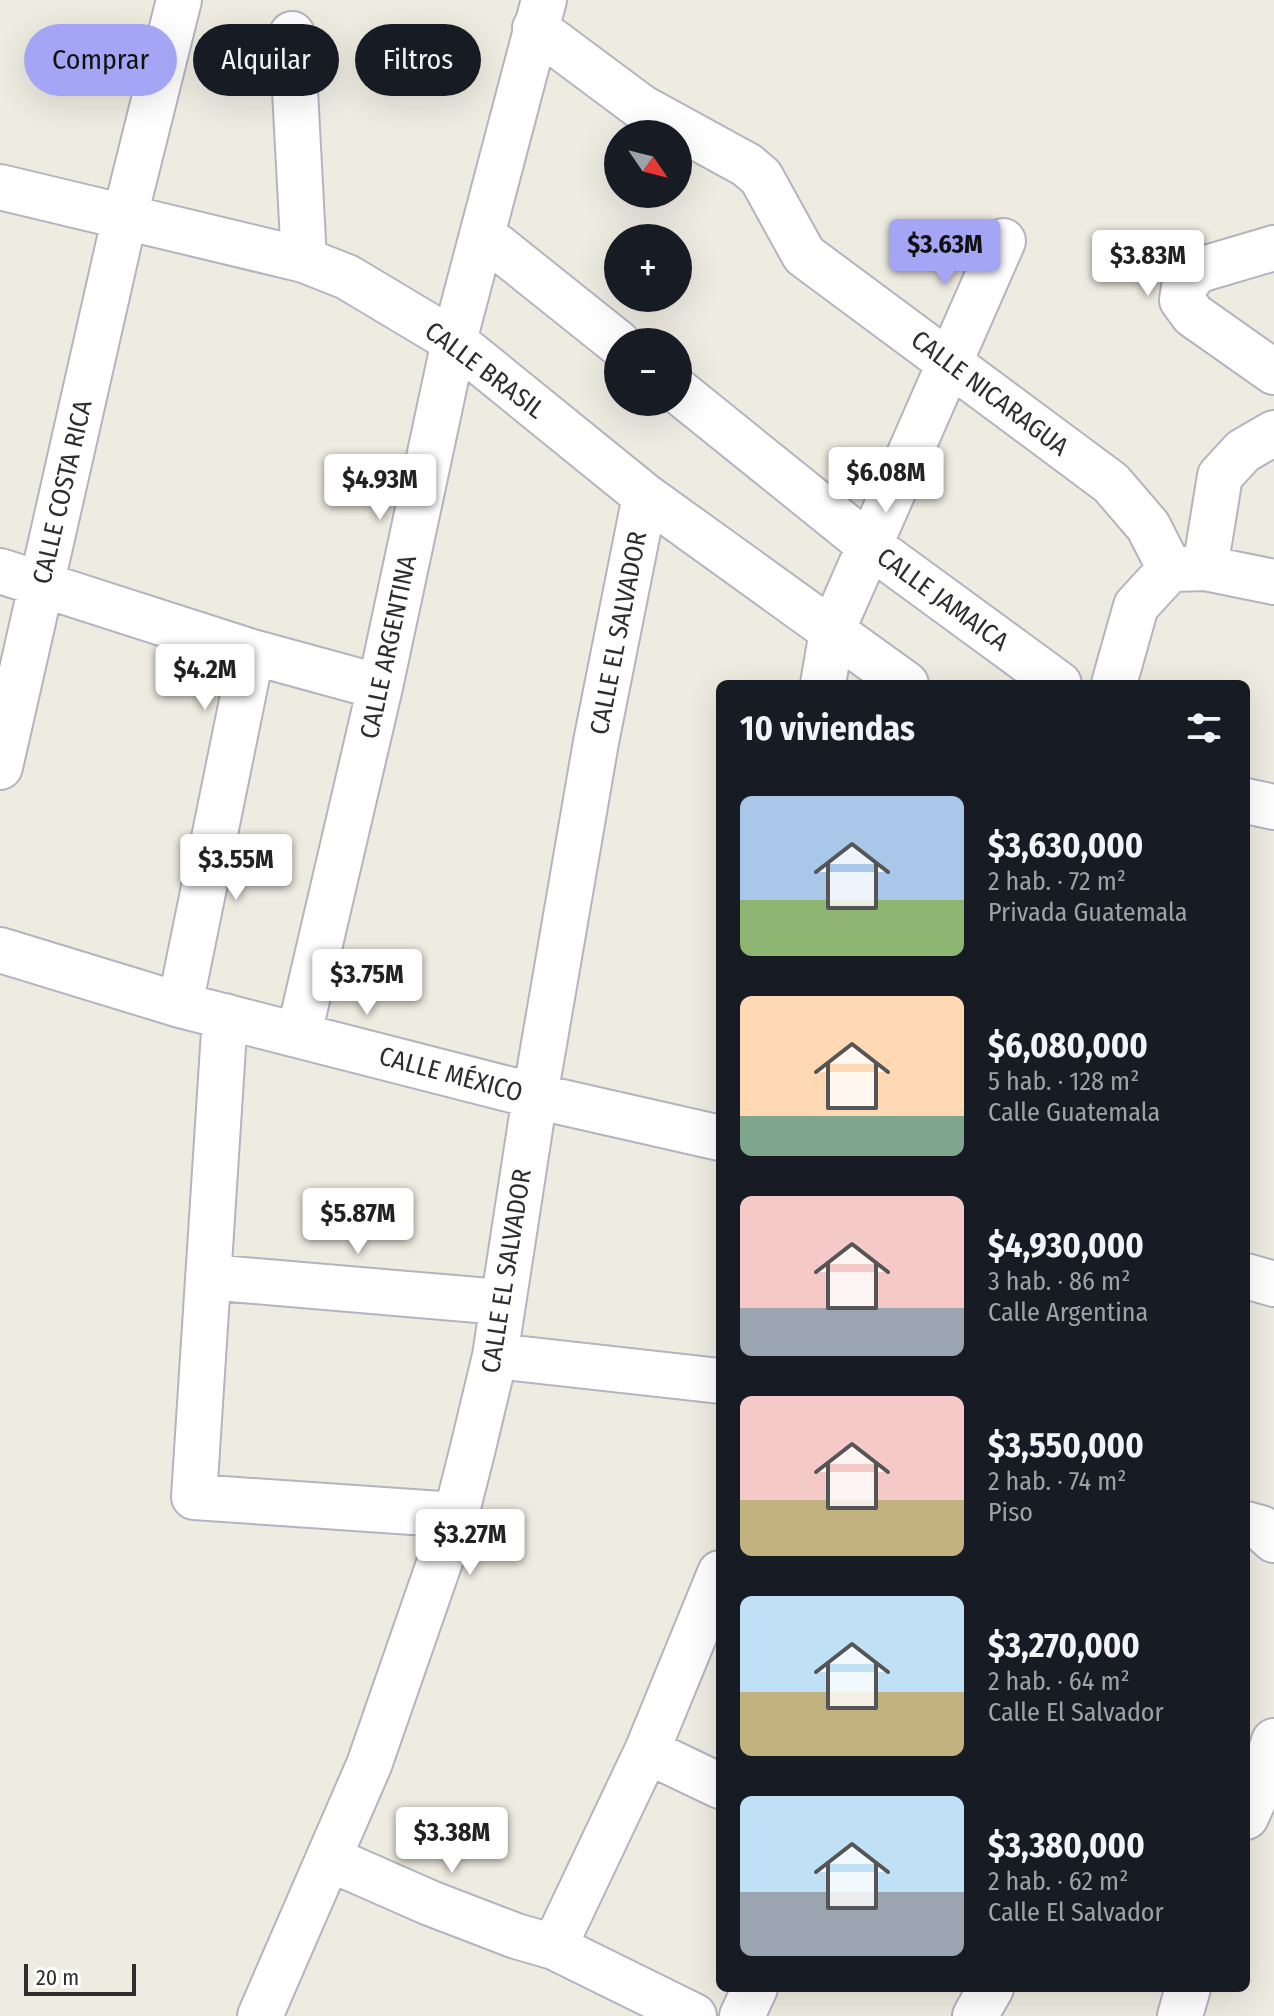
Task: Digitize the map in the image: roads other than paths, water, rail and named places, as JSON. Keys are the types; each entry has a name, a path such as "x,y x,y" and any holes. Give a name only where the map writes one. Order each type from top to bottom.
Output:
{"street":[{"name":"CALLE COSTA RICA","path":"0,767 125,216 179,0"},
{"name":"CALLE ARGENTINA","path":"299,1034 380,687 454,341 540,14"},
{"name":"CALLE NICARAGUA","path":"540,14 641,107 747,165 761,177 804,255 1111,483 1188,569"},
{"path":"295,96 304,260"},
{"name":"CALLE BRASIL","path":"0,187 304,260 347,277 454,341 645,496 900,680"},
{"path":"483,235 604,332"},
{"path":"824,680 832,631 1003,241"},
{"path":"1274,248 1196,271 1184,287 1182,300 1193,315 1274,372"},
{"name":"CALLE JAMAICA","path":"692,402 869,545 1054,680"},
{"path":"1115,680 1136,606 1188,569 1220,476 1243,451 1274,433"},
{"name":"CALLE EL SALVADOR","path":"260,2016 369,1765 456,1515 495,1356 501,1302 596,742 645,496"},
{"path":"1188,569 1274,582"},
{"path":"0,571 252,652 380,687"},
{"path":"180,1005 252,652"},
{"path":"1250,802 1274,807"},
{"name":"CALLE MÉXICO","path":"0,950 180,1005 535,1096 716,1137"},
{"path":"225,1016 194,1497 456,1515"},
{"path":"208,1277 501,1302"},
{"path":"1250,1277 1274,1284"},
{"path":"495,1356 716,1381"},
{"path":"1250,1525 1261,1528 1274,1540"},
{"path":"554,1947 647,1751 716,1583"},
{"path":"1260,1799 1274,1741"},
{"path":"647,1751 716,1784"},
{"path":"330,1859 430,1903 554,1947 694,2016"},
{"path":"742,2016 753,1992"},
{"path":"975,2016 989,1992"},
{"path":"1180,2016 1187,1992"}]}
